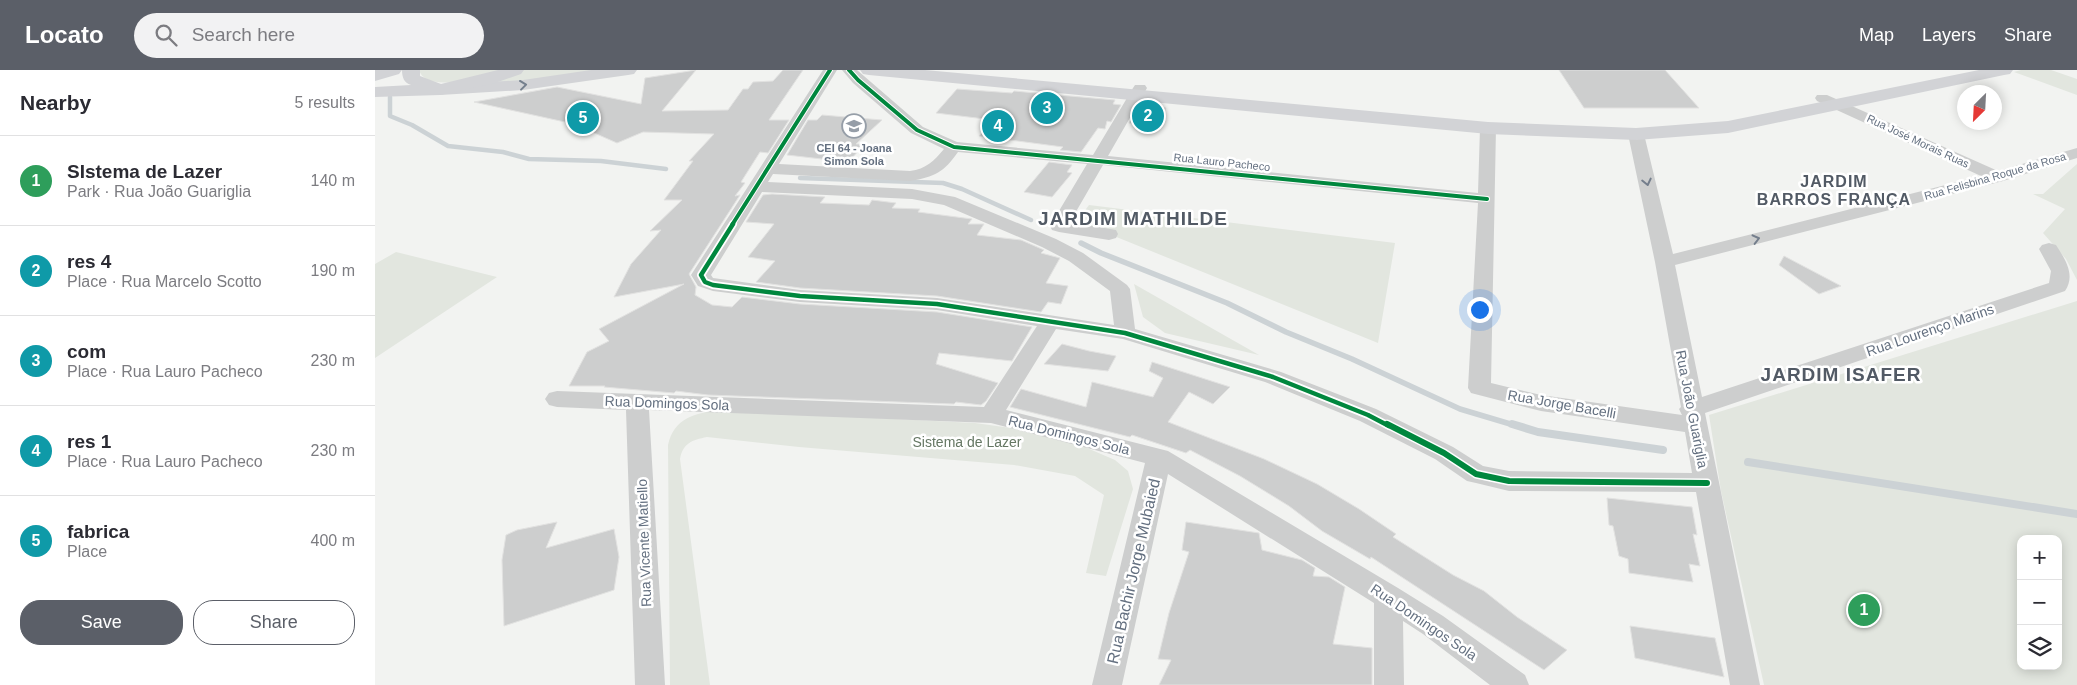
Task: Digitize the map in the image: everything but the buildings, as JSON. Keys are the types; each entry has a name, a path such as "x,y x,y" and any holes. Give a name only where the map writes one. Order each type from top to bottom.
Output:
{"main road":[{"path":"375,76 393,70"},
{"path":"411,70 413,80 440,90 486,80 515,70"},
{"path":"375,92 523,85 628,70"},
{"path":"869,70 1488,128 1636,134 1728,127 1959,70"},
{"path":"945,70 1136,94 1518,120 1630,124 1754,112 1831,102 2004,70"},
{"path":"1636,134 1644,127 1659,122"}],"street":[{"path":"831,70 701,275 705,282 713,285 800,296 937,304 1125,333 1273,377 1368,415 1445,453 1476,474 1509,481 1707,483"},
{"name":"Rua Lauro Pacheco","path":"849,70 857,80 917,130 955,147 1487,199"},
{"path":"1049,243 1109,234 1059,226 1136,94"},
{"name":"Rua José Morais Ruas","path":"1831,102 1997,177"},
{"name":"Rua Jorge Bacelli","path":"1488,128 1479,388 1541,403 1693,417"},
{"name":"Rua João Guariglia","path":"1636,134 1665,262 1745,685"},
{"path":"768,169 910,176 928,174 942,164 955,147"},
{"name":"Rua Felisbina Roque da Rosa","path":"1665,262 1997,177 2077,153"},
{"path":"757,187 911,194 949,201 1049,243 1075,258 1120,289 1125,333"},
{"name":"Rua Felisbina Roque da Rosa","path":"1659,236 1667,242 1689,250 1709,251"},
{"name":"Rua Lourenço Marins","path":"1693,417 1734,395 2059,286 2061,271 2049,249"},
{"path":"991,415 1050,322"},
{"name":"Rua Lourenço Marins","path":"1685,375 1703,388 1734,395"},
{"name":"Rua Domingos Sola","path":"557,399 991,415 1159,457 1388,596 1433,625 1514,685"},
{"name":"Rua Vicente Matiello","path":"637,402 650,685"},
{"name":"Rua Bachir Jorge Mubaied","path":"1107,685 1159,457"},
{"path":"1388,596 1389,685"}],"green space":[{"path":"419,70 508,70 474,79 434,82 424,78"},
{"path":"523,70 611,70 510,83 482,84"},
{"path":"2021,70 2051,70 2077,79 2077,95 2014,72"},
{"path":"2077,164 2077,280 2066,259 2043,233 2065,209 2033,194 2043,194"},
{"path":"1089,205 1395,243 1378,343 1077,221"},
{"path":"396,252 497,277 375,358 375,264"},
{"path":"1134,284 1259,355 1165,333 1143,317"},
{"path":"2077,301 2077,685 1764,685 1721,491 1709,415"},
{"name":"Sistema de Lazer","path":"720,410 975,423 1032,431 1080,445 1115,460 1128,471 1133,489 1106,576 1086,573 1104,495 1075,476 1014,465 799,447 707,437 697,439 683,449 680,459 710,685 670,685 668,445 675,429 687,418"}],"waterway":[{"path":"390,97 390,116 412,125 448,146 503,152 529,159 601,161 666,169"},
{"path":"800,178 943,183 962,189 1031,220"},
{"path":"1081,243 1101,253 1227,303 1286,332 1352,359 1460,409 1517,426"},
{"path":"1512,424 1538,432 1663,450"},
{"path":"1748,462 2077,514"}],"cycle path":[{"path":"830,70 701,275 705,282 713,285 800,296 937,304 1125,333 1273,377 1368,415 1444,453 1476,474 1509,481 1707,483"},
{"path":"849,70 858,80 917,130 954,147 1487,199"}],"place":[{"name":"com","path":"1047,108"},
{"name":"res 4","path":"1148,116"},
{"name":"fabrica","path":"583,118"},
{"name":"CEI 64 - Joana Simon Sola","path":"854,126"},
{"name":"res 1","path":"998,126"},
{"name":"SIstema de Lazer","path":"1864,610"}],"district":[{"name":"JARDIM BARROS FRANÇA","path":"1834,190"},
{"name":"JARDIM MATHILDE","path":"1133,218"},
{"name":"JARDIM ISAFER","path":"1841,374"}]}
